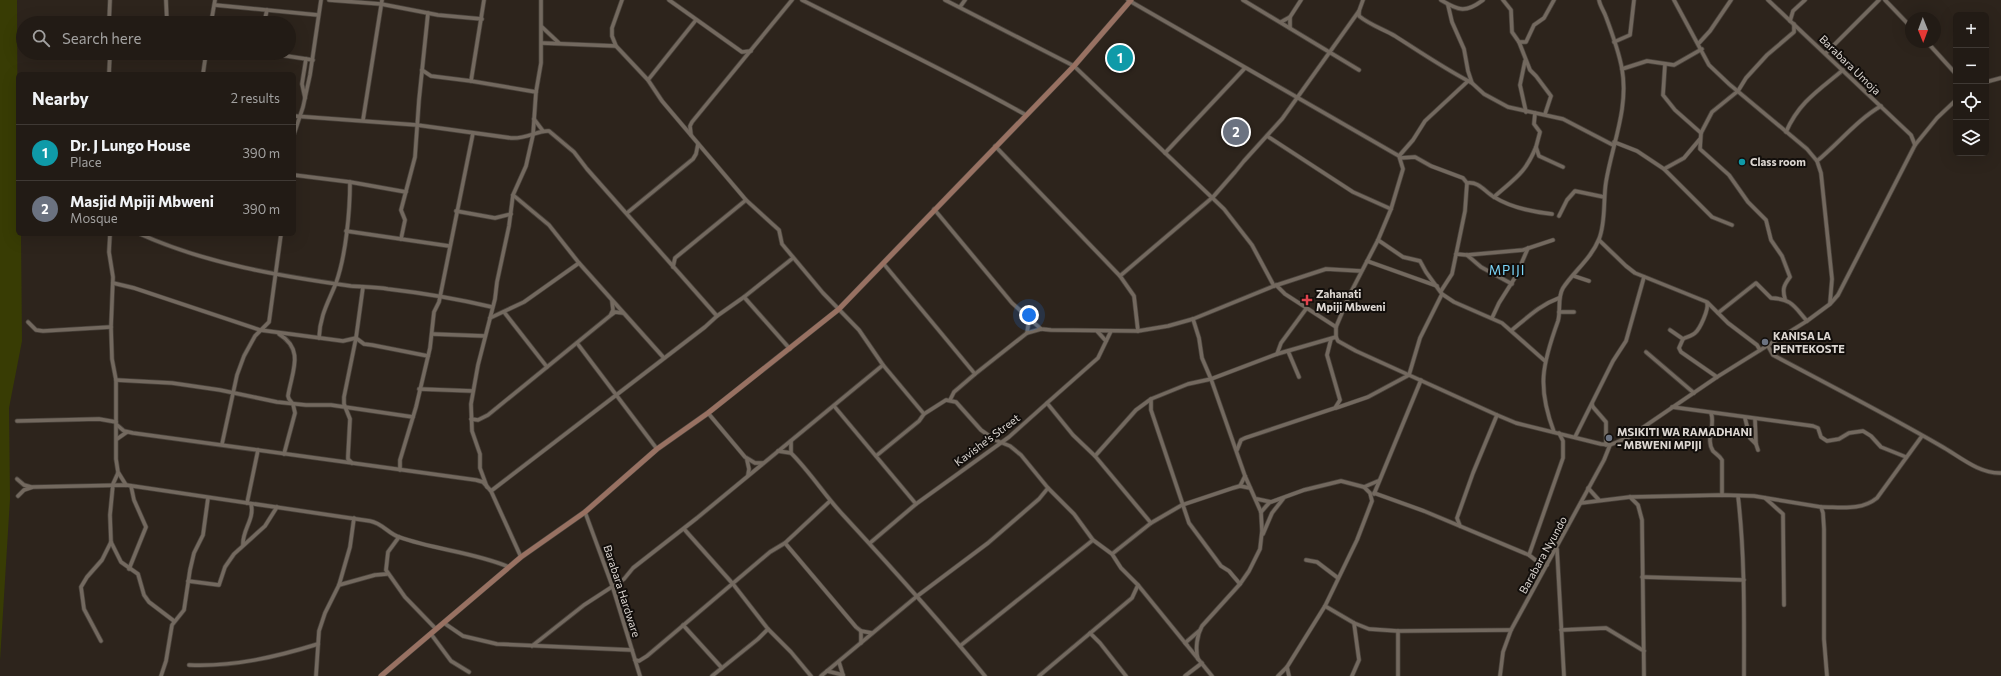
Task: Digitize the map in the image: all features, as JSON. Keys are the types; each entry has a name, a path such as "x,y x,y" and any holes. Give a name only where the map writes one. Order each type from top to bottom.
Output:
{"street":[{"path":"109,16 110,0"},
{"path":"166,0 167,16"},
{"path":"213,16 215,0"},
{"path":"296,128 305,99 313,60 321,0"},
{"path":"320,5 324,1 329,0 381,2 428,13 482,19"},
{"path":"471,80 484,0"},
{"path":"521,557 480,468 480,454 472,431 471,419 473,391 490,318 511,214 513,195 526,166 533,135 536,92 542,43 541,0"},
{"path":"622,0 612,28 612,36 616,46 648,80 655,92 746,200 779,230 782,244 793,258 859,330 882,365 924,414"},
{"path":"669,0 742,52 744,59"},
{"path":"691,136 690,126 692,122 792,0"},
{"path":"802,0 962,79 1026,115"},
{"path":"945,0 1074,66 1188,176 1213,197 1252,245 1275,286 1306,309 1336,327"},
{"path":"960,7 965,0"},
{"path":"381,676 521,557 585,512 657,449 708,413 839,309 934,209 1074,66 1129,0 1399,157 1415,157 1431,166 1463,178 1467,183 1465,211 1452,274 1420,338 1409,375 1368,397 1242,440 1232,438"},
{"path":"1243,0 1359,70"},
{"path":"1281,22 1290,17 1301,0"},
{"path":"1120,276 1213,197 1267,136 1297,99 1358,10 1363,0"},
{"path":"1441,0 1448,5 1462,10 1469,10 1483,0"},
{"path":"1503,0 1511,10 1512,32 1523,48 1525,61 1530,70 1551,96 1545,114"},
{"path":"1523,48 1534,25 1544,18 1554,0"},
{"path":"1554,432 1548,416 1543,392 1545,361 1553,331 1558,319 1560,298 1564,288 1589,258 1599,240 1603,222 1604,197 1614,144 1622,118 1622,69 1614,42 1598,0"},
{"path":"1614,42 1630,35 1634,0"},
{"path":"1674,0 1710,65 1738,91 1808,149 1817,161 1820,173 1832,279 1830,304"},
{"path":"1699,43 1710,31 1731,0"},
{"name":"Barabara Umoja","path":"1768,0 1911,134 1915,145"},
{"path":"1790,21 1792,11 1805,0"},
{"path":"1826,54 1879,0"},
{"path":"1885,0 1905,21"},
{"path":"363,120 381,2"},
{"path":"215,5 318,15"},
{"path":"1448,5 1452,22 1464,49 1470,82"},
{"path":"266,16 267,10"},
{"path":"1358,10 1359,16 1366,22 1393,35 1470,82 1484,94 1508,107 1562,119 1614,144 1637,151 1664,169 1712,217 1732,224"},
{"path":"401,239 404,220 401,210 413,170 420,82 428,13"},
{"path":"1290,17 1290,28"},
{"path":"648,80 696,20"},
{"path":"1794,24 1794,32"},
{"path":"542,27 559,43"},
{"path":"1802,32 1794,32 1767,55 1746,78 1738,91 1712,112 1701,133 1700,149 1729,175 1748,202 1766,220 1771,240 1782,256 1790,274 1790,277 1784,285 1783,293 1785,299 1795,307 1807,321"},
{"path":"607,44 612,36"},
{"path":"1519,42 1526,42"},
{"path":"542,43 607,44 616,46"},
{"path":"1932,48 1953,71"},
{"path":"1622,69 1647,61 1664,64 1678,63 1702,49"},
{"path":"742,52 751,50"},
{"path":"296,57 313,60"},
{"path":"305,99 302,84 306,58"},
{"path":"109,72 110,60"},
{"path":"203,72 205,60"},
{"path":"1525,61 1520,85 1526,112"},
{"path":"1664,64 1664,95 1675,110 1701,133"},
{"path":"107,72 110,68"},
{"path":"1165,153 1245,68"},
{"path":"422,70 428,76 471,80 536,92"},
{"path":"1786,132 1793,116 1800,106 1843,70"},
{"path":"420,82 428,76"},
{"path":"1989,81 2001,78"},
{"path":"1399,157 1413,140 1425,121 1470,82"},
{"path":"1399,157 1403,169 1391,209 1378,240 1361,271 1336,327 1338,341 1356,351 1516,423 1608,445 1629,437 1717,377 1807,321 1830,304 1838,295 1915,145 1937,118 1953,103"},
{"path":"1817,161 1831,150 1867,115 1880,106"},
{"path":"1494,197 1524,171 1529,164 1540,132 1534,124 1535,114"},
{"path":"296,116 417,125 521,139 543,131 553,133 574,152 587,169 716,316"},
{"path":"534,119 543,131"},
{"path":"400,470 400,460 413,417 428,356 434,312 440,297 472,133"},
{"path":"1911,134 1921,137"},
{"path":"1267,136 1353,192 1391,209"},
{"path":"1664,169 1684,158 1700,139"},
{"path":"627,213 693,159 696,154 698,144"},
{"path":"995,146 1120,276 1134,296 1138,331"},
{"path":"1536,147 1542,158 1563,167"},
{"path":"296,175 350,182 406,192"},
{"path":"319,338 322,313 336,283 346,231 350,182"},
{"path":"1467,183 1476,183 1494,197 1537,212 1552,214"},
{"path":"1559,216 1567,200 1575,191 1604,197"},
{"path":"513,195 549,225 579,263 664,358"},
{"path":"673,267 675,258 746,200"},
{"path":"934,209 994,282 1029,320 1041,329"},
{"path":"456,211 495,218 511,214"},
{"path":"346,231 449,246"},
{"path":"110,236 109,258 113,272 112,359 116,380 118,472 113,484 110,515 111,542 120,562 138,574 144,595 149,602 174,621"},
{"path":"143,236 152,241 182,251 276,274 440,297 492,307"},
{"path":"222,444 233,393 244,356 260,330 269,322 281,236"},
{"path":"1378,240 1403,257 1420,261 1426,272 1442,292 1454,302 1492,318 1512,330 1545,361"},
{"path":"1456,254 1467,255 1528,248 1553,240"},
{"path":"1599,240 1626,266 1644,277 1707,302 1718,314 1757,345 1760,350"},
{"path":"1492,318 1499,303 1512,284 1528,248"},
{"path":"1467,255 1481,267 1512,284"},
{"path":"491,491 793,258"},
{"path":"1367,261 1438,286"},
{"path":"490,318 528,300 579,263"},
{"path":"883,263 975,374"},
{"path":"950,400 954,392 1027,333 1041,329 1138,331 1168,326 1193,319 1275,286 1326,269 1361,271"},
{"path":"1574,276 1589,281"},
{"path":"1575,437 1592,402 1626,341 1644,277"},
{"path":"113,283 134,288 260,330 343,341 356,338 368,344 428,356"},
{"path":"1718,314 1756,283 1771,298 1785,299"},
{"path":"354,464 348,459 350,420 344,404 345,391 356,338 363,287"},
{"path":"744,297 790,349"},
{"path":"1512,330 1533,311 1548,302 1560,298"},
{"path":"611,315 613,310 612,300"},
{"path":"1707,302 1708,307 1698,330 1683,339 1679,348 1681,352 1717,377"},
{"path":"1277,354 1281,343 1306,309"},
{"path":"504,312 547,367"},
{"path":"471,419 478,420 488,415 611,315 615,312 623,313"},
{"path":"1559,312 1574,312"},
{"path":"1187,645 1185,643 1187,640 1199,631 1240,584 1260,549 1262,537 1261,512 1257,499 1245,476 1237,450 1202,358 1199,338 1193,319"},
{"path":"1027,333 1029,320"},
{"path":"28,322 36,330 43,331 112,327"},
{"path":"1670,330 1683,339"},
{"path":"1097,331 1106,342"},
{"name":"Kavishe’s Street","path":"870,543 916,504 1009,436 1048,403 1098,358 1111,331"},
{"path":"276,332 290,342 294,347 294,369 288,398 294,404 295,413 284,454"},
{"path":"432,334 485,336"},
{"path":"1094,456 1136,410 1151,399 1188,384 1211,379 1277,354 1330,339 1336,335"},
{"path":"1330,339 1327,355 1340,400 1344,404"},
{"path":"577,343 657,449"},
{"path":"1768,346 1773,355 1972,465 2001,474"},
{"path":"1288,351 1300,377"},
{"path":"1646,352 1694,393"},
{"path":"532,646 589,602 613,588 624,579 633,568 684,529 882,365"},
{"path":"116,380 172,383 294,404 331,405 413,417"},
{"path":"1279,675 1287,667 1325,606 1357,540 1378,481 1421,380"},
{"path":"419,389 473,391"},
{"path":"1151,399 1151,410 1189,523 1221,566 1229,571 1240,584"},
{"path":"876,456 919,421 924,414 946,400 956,402 981,430 995,440 1010,446 1021,455 1048,488 1067,506 1094,540 1112,554 1121,568 1138,585 1212,676"},
{"path":"1336,408 1340,400"},
{"path":"1592,402 1593,407 1606,422 1608,445"},
{"path":"1048,403 1073,435 1094,456 1151,523"},
{"path":"834,406 916,504"},
{"path":"1672,407 1813,426 1818,428 1821,437 1827,441 1839,439 1850,432 1863,431 1871,436 1881,447 1906,457"},
{"path":"708,413 745,457 755,463 763,463"},
{"path":"1711,413 1714,424 1710,443 1713,451 1722,460 1722,495"},
{"path":"1450,523 1457,518 1473,473 1497,415"},
{"path":"1745,418 1750,438 1756,444"},
{"path":"17,421 99,419 116,424 126,432 476,480 487,486"},
{"path":"1755,419 1756,444 1758,450"},
{"path":"117,439 126,432"},
{"path":"1529,555 1562,458 1563,441 1559,433"},
{"path":"1009,436 1010,446"},
{"path":"1581,503 1630,497 1722,495 1764,498 1821,507 1856,508 1870,504 1877,498 1922,436"},
{"path":"1237,450 1242,440"},
{"path":"791,441 791,453"},
{"name":"Barabara Nyundo","path":"1500,676 1503,652 1511,630 1604,460 1608,445"},
{"path":"243,545 243,535 253,514 249,504 258,450"},
{"path":"778,451 791,453 807,469 830,501 870,543 985,676"},
{"path":"745,457 749,469 748,476"},
{"path":"118,472 128,485 146,527 144,535 129,568"},
{"path":"1240,486 1245,476"},
{"path":"17,479 24,485 33,487 113,484 128,485 249,504 354,518 374,522 399,537 494,562 508,568"},
{"path":"1364,487 1378,481"},
{"path":"1257,499 1269,502 1334,482 1348,482 1364,487 1371,496 1372,501"},
{"path":"1112,554 1151,523 1182,505 1240,486 1250,488"},
{"path":"18,496 24,490 33,487"},
{"path":"821,676 916,597 988,543 1040,499 1048,488"},
{"path":"1588,488 1599,500"},
{"path":"1374,493 1460,526 1529,555 1538,562 1547,565"},
{"path":"1738,496 1744,580 1744,676"},
{"path":"1630,497 1641,510 1644,676"},
{"path":"161,676 174,621 184,610 194,552 203,535 208,498"},
{"path":"1262,537 1272,513 1283,498"},
{"path":"1764,498 1783,514 1784,605"},
{"path":"635,660 642,659 770,552 785,543 830,501"},
{"path":"1261,512 1269,502"},
{"path":"188,581 218,585 225,567 243,545 265,526 277,507"},
{"path":"1821,507 1824,529 1824,638 1826,676"},
{"name":"Barabara Hardware","path":"585,512 613,588 640,676"},
{"path":"316,676 319,631 324,613 339,585 350,546 354,518"},
{"path":"1457,518 1460,526"},
{"path":"684,529 733,584 768,629 791,652 811,676"},
{"path":"399,537 388,552 385,568 387,574 411,604 436,629"},
{"path":"960,646 1094,540"},
{"path":"101,641 84,609 81,587 87,577 102,560 111,542"},
{"path":"785,543 861,631 873,633"},
{"path":"1557,548 1564,676"},
{"path":"1306,560 1317,562 1338,578"},
{"path":"339,585 374,575 387,574"},
{"path":"1642,577 1744,580"},
{"path":"1039,676 1132,598 1138,585"},
{"path":"1325,606 1354,623 1368,629 1398,631 1511,630"},
{"path":"444,623 463,636 474,640 496,644 632,650"},
{"path":"1352,676 1359,660 1354,623"},
{"path":"683,625 722,668"},
{"path":"1561,630 1606,628 1644,651"},
{"path":"712,676 758,639 768,629"},
{"path":"861,631 861,643"},
{"path":"1198,659 1196,653 1199,631"},
{"path":"1398,631 1398,676"},
{"path":"431,634 451,660 469,672"},
{"path":"1090,634 1100,643 1126,676"},
{"path":"189,665 216,666 246,662 318,644"},
{"path":"839,662 844,676"},
{"path":"1185,676 1202,663"},
{"path":"1279,675 1289,676 1287,667"},
{"path":"827,671 844,676"}],"green space":[{"path":"0,0 17,0 16,236 21,236 22,341 9,408 10,499 0,661"}],"place":[{"name":"Dr. J Lungo House","path":"1120,58"},
{"name":"Masjid Mpiji Mbweni","path":"1236,132"},
{"name":"Class room","path":"1742,162"},
{"name":"Zahanati Mpiji Mbweni","path":"1307,300"},
{"name":"KANISA LA PENTEKOSTE","path":"1765,342"},
{"name":"MSIKITI WA RAMADHANI - MBWENI MPIJI","path":"1609,438"}],"district":[{"name":"MPIJI","path":"1507,270"}]}
